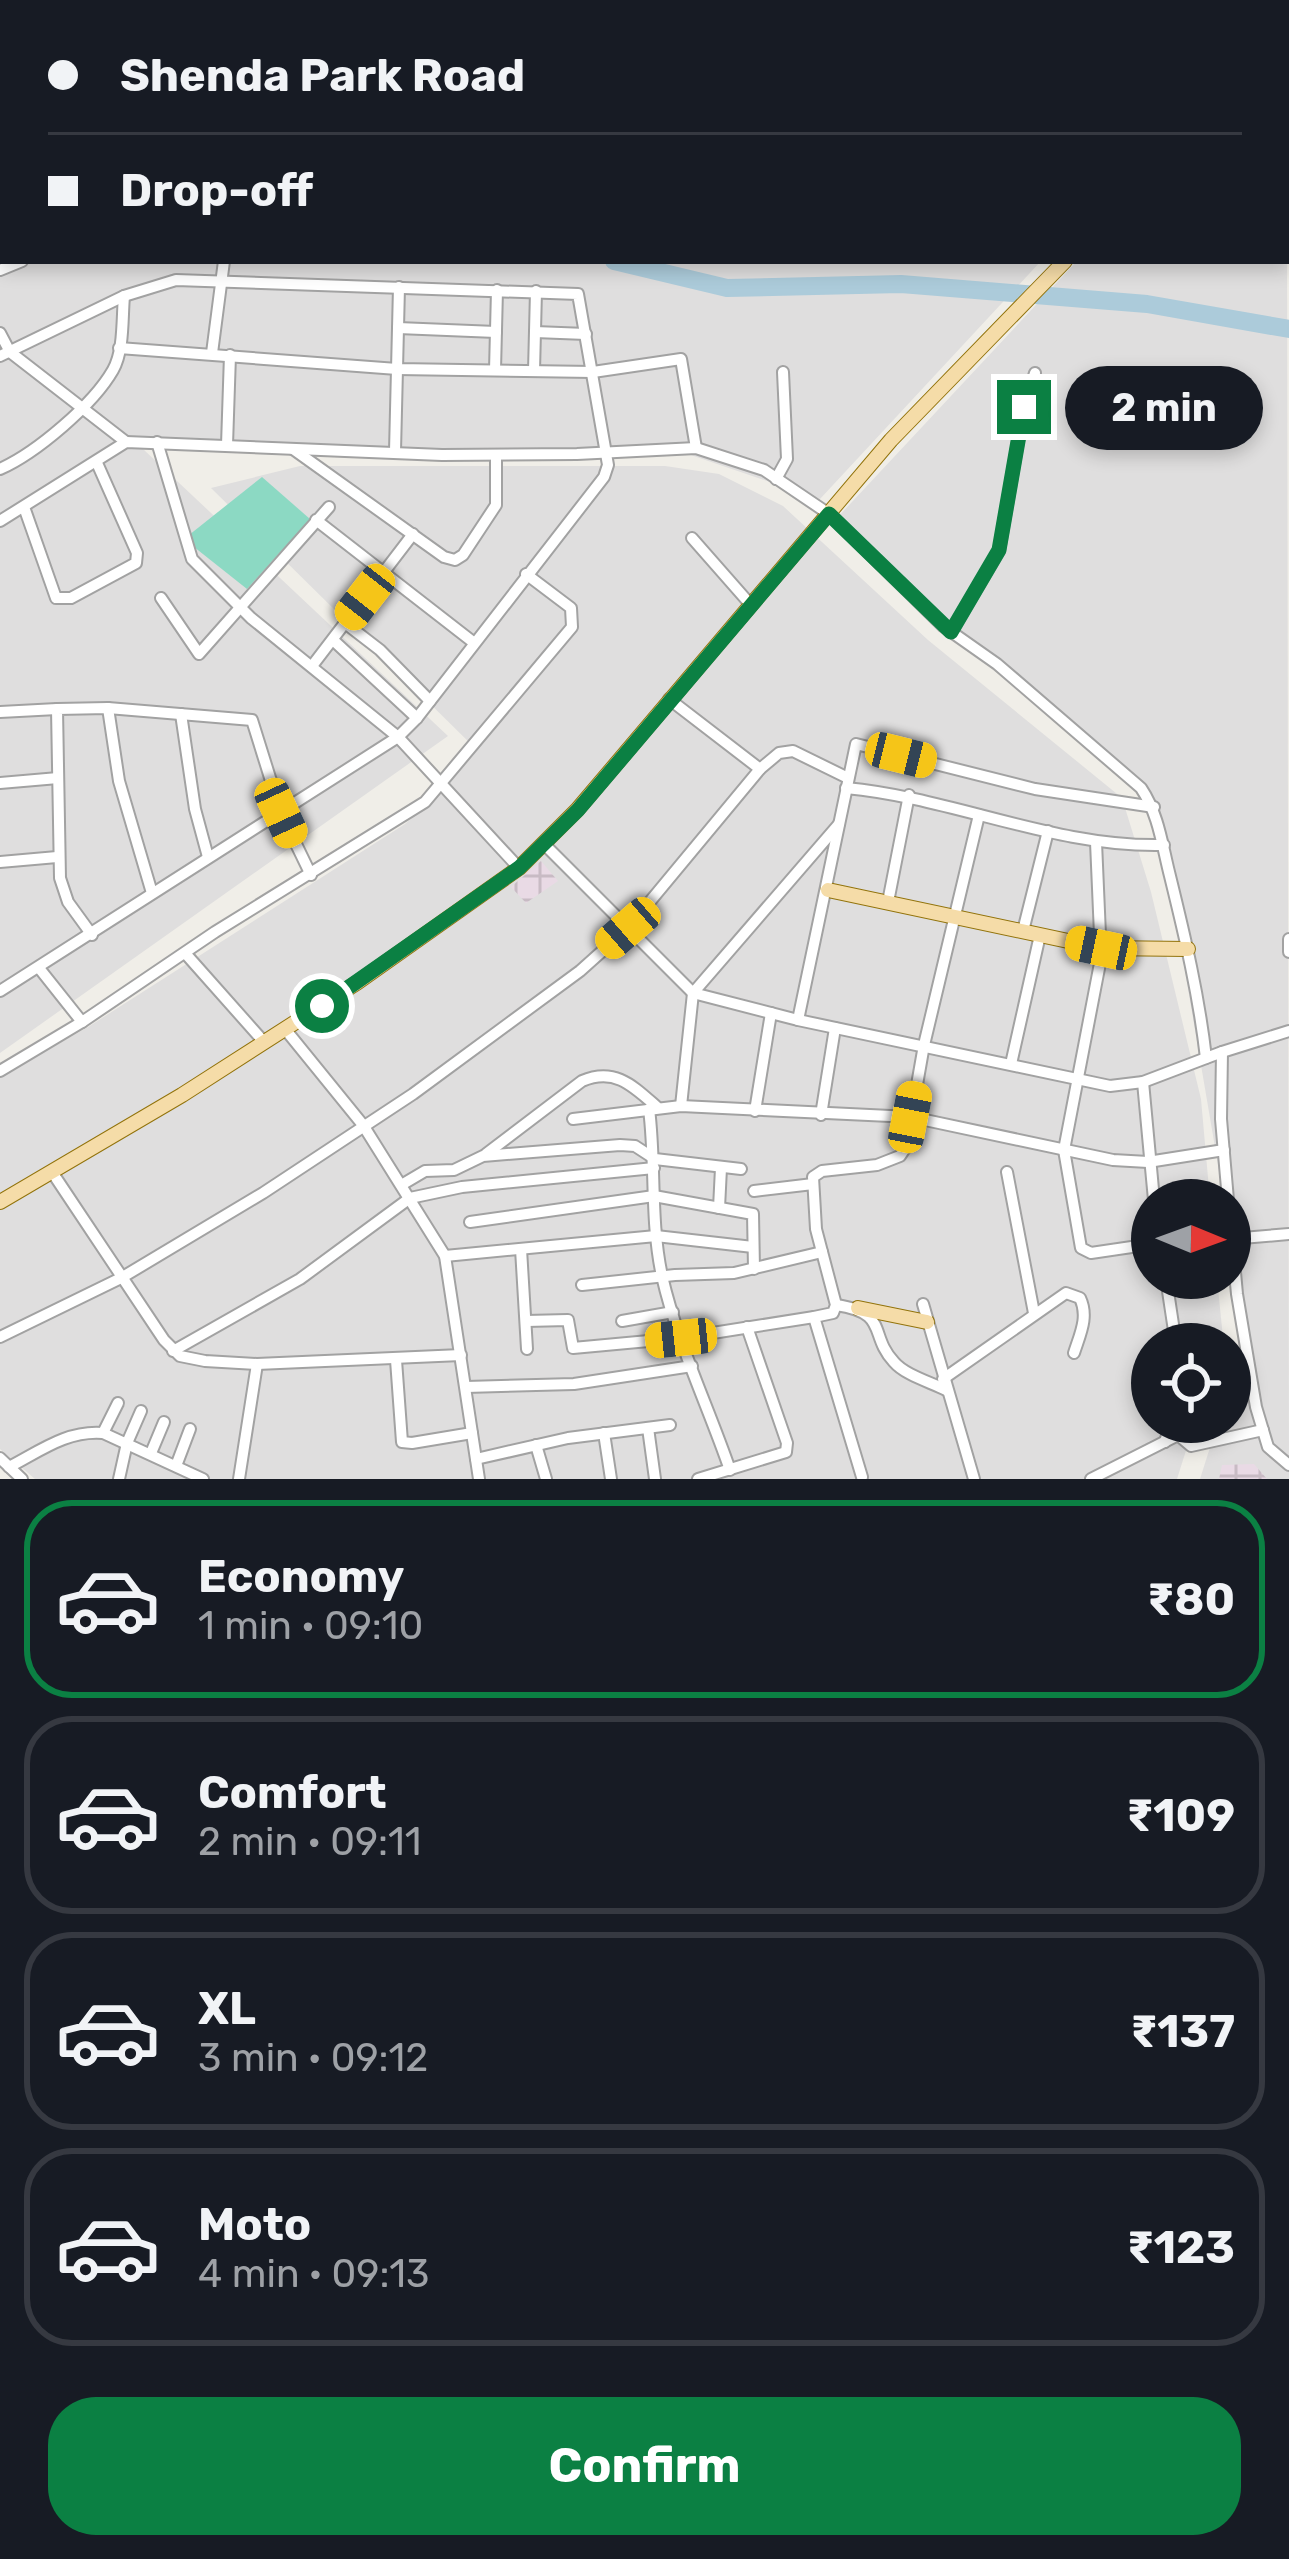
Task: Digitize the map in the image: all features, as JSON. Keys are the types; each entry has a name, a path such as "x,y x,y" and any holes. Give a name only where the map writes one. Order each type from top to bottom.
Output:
{"main road":[{"path":"0,1202 285,1029 519,868 578,810 891,440 1062,264"},
{"path":"828,890 1101,948 1188,949"},
{"path":"857,1308 927,1322"}],"street":[{"path":"212,353 224,264"},
{"path":"0,992 398,737 604,476 608,453 578,294 176,280 124,296 5,354"},
{"path":"394,452 399,287"},
{"path":"495,370 497,290"},
{"path":"534,371 536,291"},
{"path":"0,469 80,410 114,369 124,296"},
{"path":"398,328 496,332"},
{"path":"535,332 586,334"},
{"path":"0,333 5,354 126,442 496,454 696,448 747,463 776,479 829,514 951,632 997,664 1142,788 1154,807 1164,845 1199,995 1206,1058"},
{"path":"119,348 397,369 593,372 681,359 696,448"},
{"path":"227,445 230,355"},
{"path":"776,479 787,459 783,372"},
{"path":"951,632 999,550 1024,407 1035,373"},
{"path":"0,521 126,442"},
{"path":"157,442 192,559 241,608 398,737 519,868"},
{"path":"291,447 444,557 455,560 496,505 496,454"},
{"path":"24,507 56,598 71,598 107,581 138,559 97,464"},
{"path":"161,598 200,654 328,507"},
{"path":"316,520 473,642"},
{"path":"312,666 413,534"},
{"path":"692,538 750,604"},
{"path":"0,1071 407,815 441,785 572,627 572,608 526,574"},
{"path":"345,623 380,650 430,701"},
{"path":"333,640 417,718"},
{"path":"669,699 760,770"},
{"path":"0,712 108,708 252,720 281,813 311,875"},
{"path":"108,708 119,782 152,893"},
{"path":"57,709 57,857 68,902 92,935"},
{"path":"181,713 195,809 208,856"},
{"path":"798,1020 856,744 1035,789 1154,807"},
{"path":"0,1336 122,1278 263,1193 413,1094 543,998 628,928 779,753 793,751 847,783 1096,842 1164,845"},
{"path":"0,783 58,778"},
{"path":"888,902 909,795"},
{"path":"526,1321 568,1320 573,1348 681,1338 833,1313 836,1304 816,1229 816,1173 877,1165 900,1156 906,1147 924,1045 979,814"},
{"path":"681,1106 693,993 842,822"},
{"path":"1023,931 1048,831"},
{"path":"1096,842 1101,948 1064,1150 1081,1248 1091,1253 1131,1247"},
{"path":"544,844 693,993 798,1020 1110,1086 1143,1082 1289,1031"},
{"path":"0,862 57,857"},
{"path":"1012,1064 1040,935"},
{"path":"1289,939 1289,952"},
{"path":"185,953 264,1042"},
{"path":"39,968 82,1022"},
{"path":"754,1111 771,1013"},
{"path":"820,1115 836,1028"},
{"path":"285,1029 363,1125 445,1256 479,1479"},
{"path":"1222,1052 1226,1179"},
{"path":"403,1184 425,1171 454,1170 483,1156 582,1081 598,1074 624,1080 653,1108 656,1236 662,1276 730,1470"},
{"path":"1143,1082 1151,1179"},
{"path":"572,1119 681,1106 910,1117 1113,1160 1148,1162 1224,1150"},
{"path":"483,1156 629,1145 655,1163"},
{"path":"173,1351 300,1279 410,1198 655,1163 741,1169"},
{"path":"719,1208 721,1168"},
{"path":"52,1172 173,1351 188,1360 257,1364 461,1355"},
{"path":"1007,1172 1034,1313"},
{"path":"754,1191 813,1184"},
{"path":"470,1222 654,1196 752,1214 754,1269"},
{"path":"1251,1237 1289,1234"},
{"path":"445,1256 656,1236 753,1246"},
{"path":"521,1249 526,1349"},
{"path":"582,1286 754,1269 822,1252"},
{"path":"944,1384 1066,1293 1081,1298 1084,1321 1074,1353"},
{"path":"1238,1299 1268,1447 1289,1465"},
{"path":"836,1304 857,1308 876,1323 892,1361 944,1384"},
{"path":"923,1304 974,1479"},
{"path":"622,1322 673,1312"},
{"path":"814,1318 862,1478"},
{"path":"698,1479 784,1455 787,1448 747,1328"},
{"path":"396,1360 402,1442 472,1432"},
{"path":"238,1479 257,1364"},
{"path":"466,1387 574,1384 692,1366"},
{"path":"103,1433 118,1403"},
{"path":"119,1479 141,1411"},
{"path":"151,1453 164,1422"},
{"path":"476,1460 536,1445 670,1425"},
{"path":"648,1428 655,1479"},
{"path":"176,1466 190,1429"},
{"path":"1251,1433 1263,1430"},
{"path":"22,1479 5,1463 70,1434 103,1433 203,1479"},
{"path":"604,1433 611,1479"},
{"path":"1091,1479 1163,1443"},
{"path":"536,1445 546,1479"}],"shaded area":[{"path":"0,264 1038,264 820,499 682,452 143,449 448,736 0,1053"},
{"path":"1074,264 1287,264 1289,1479 1200,1479 1211,1443 1251,1443 1251,1323 1241,1323 1239,1299 1251,1299 1251,1179 1220,1179 1157,807 938,617 837,518"},
{"path":"300,466 665,466 719,474 783,506 928,640 1122,798 1151,892 1201,1099 1208,1179 1131,1179 1131,1299 1219,1299 1222,1323 1131,1323 1131,1443 1188,1443 1177,1479 35,1479 0,1449 0,1077 88,1027 405,824 477,750 211,488"},
{"path":"541,861 558,881 526,903 511,887"},
{"path":"1254,1464 1267,1479 1219,1479 1222,1465"}],"green space":[{"path":"262,477 310,519 247,589 184,539"}],"waterway":[{"path":"627,264 727,288 901,284 1147,304 1289,329"}],"route":[{"path":"322,1006 519,868 544,844 829,514 951,632 999,550 1024,407"}]}
